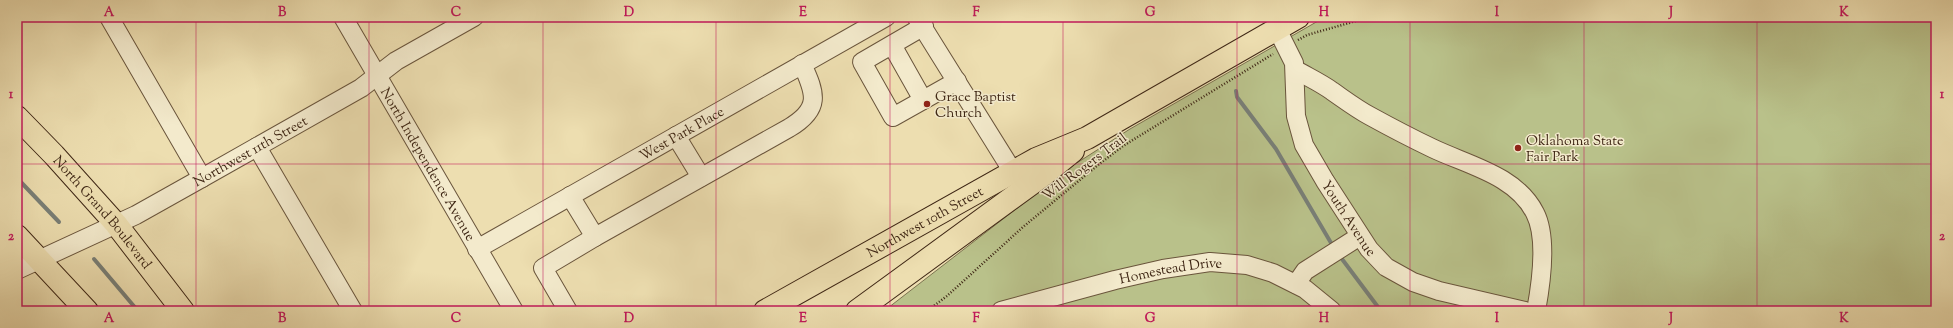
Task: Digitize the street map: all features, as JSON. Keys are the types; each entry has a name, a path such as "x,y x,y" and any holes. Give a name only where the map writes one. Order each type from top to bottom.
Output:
{"main road":[{"name":"Northwest 10th Street","path":"765,311 1036,159 1087,138 1277,29 1303,26"},
{"name":"North Grand Boulevard","path":"17,117 54,155 116,224 183,311"},
{"name":"Northwest 10th Street","path":"857,311 1046,173 1087,138"},
{"path":"17,236 87,311"}],"street":[{"path":"109,17 202,178"},
{"name":"North Independence Avenue","path":"343,17 514,311"},
{"name":"Northwest 11th Street","path":"17,270 116,224 202,178 361,88 396,61 474,17"},
{"name":"West Park Place","path":"478,249 886,17"},
{"path":"957,81 893,117 862,62 892,45 920,22 957,81 1013,172"},
{"name":"Youth Avenue","path":"1277,29 1292,56 1296,70 1296,116 1304,144 1354,240 1369,249 1386,267 1412,282 1439,291 1525,311"},
{"path":"892,45 924,100"},
{"path":"567,310 543,268 595,237 789,128 807,116 814,96 811,83 802,64"},
{"path":"1296,70 1332,91 1371,117 1432,148 1500,178 1521,193 1535,214 1540,226 1542,242 1540,285 1536,311"},
{"path":"676,136 701,177"},
{"path":"257,146 353,311"},
{"path":"570,196 595,237"},
{"path":"1296,284 1305,271 1354,240"},
{"name":"Homestead Drive","path":"1001,311 1115,280 1196,264 1224,262 1247,265 1273,273 1296,284 1332,311"}],"path":[{"path":"1303,26 1370,17"},
{"name":"Will Rogers Trail","path":"927,311 947,296 1023,227 1123,146 1269,56"}],"green space":[{"name":"Oklahoma State Fair Park","path":"1325,17 1936,17 1936,311 884,311 1069,168 1130,129"}],"waterway":[{"path":"1236,91 1237,97 1276,149 1334,248"},
{"path":"17,178 59,222"},
{"path":"1339,255 1381,311"},
{"path":"94,259 138,311"}],"place":[{"name":"Grace Baptist Church","path":"927,104"},
{"name":"Oklahoma State Fair Park","path":"1518,148"}]}
